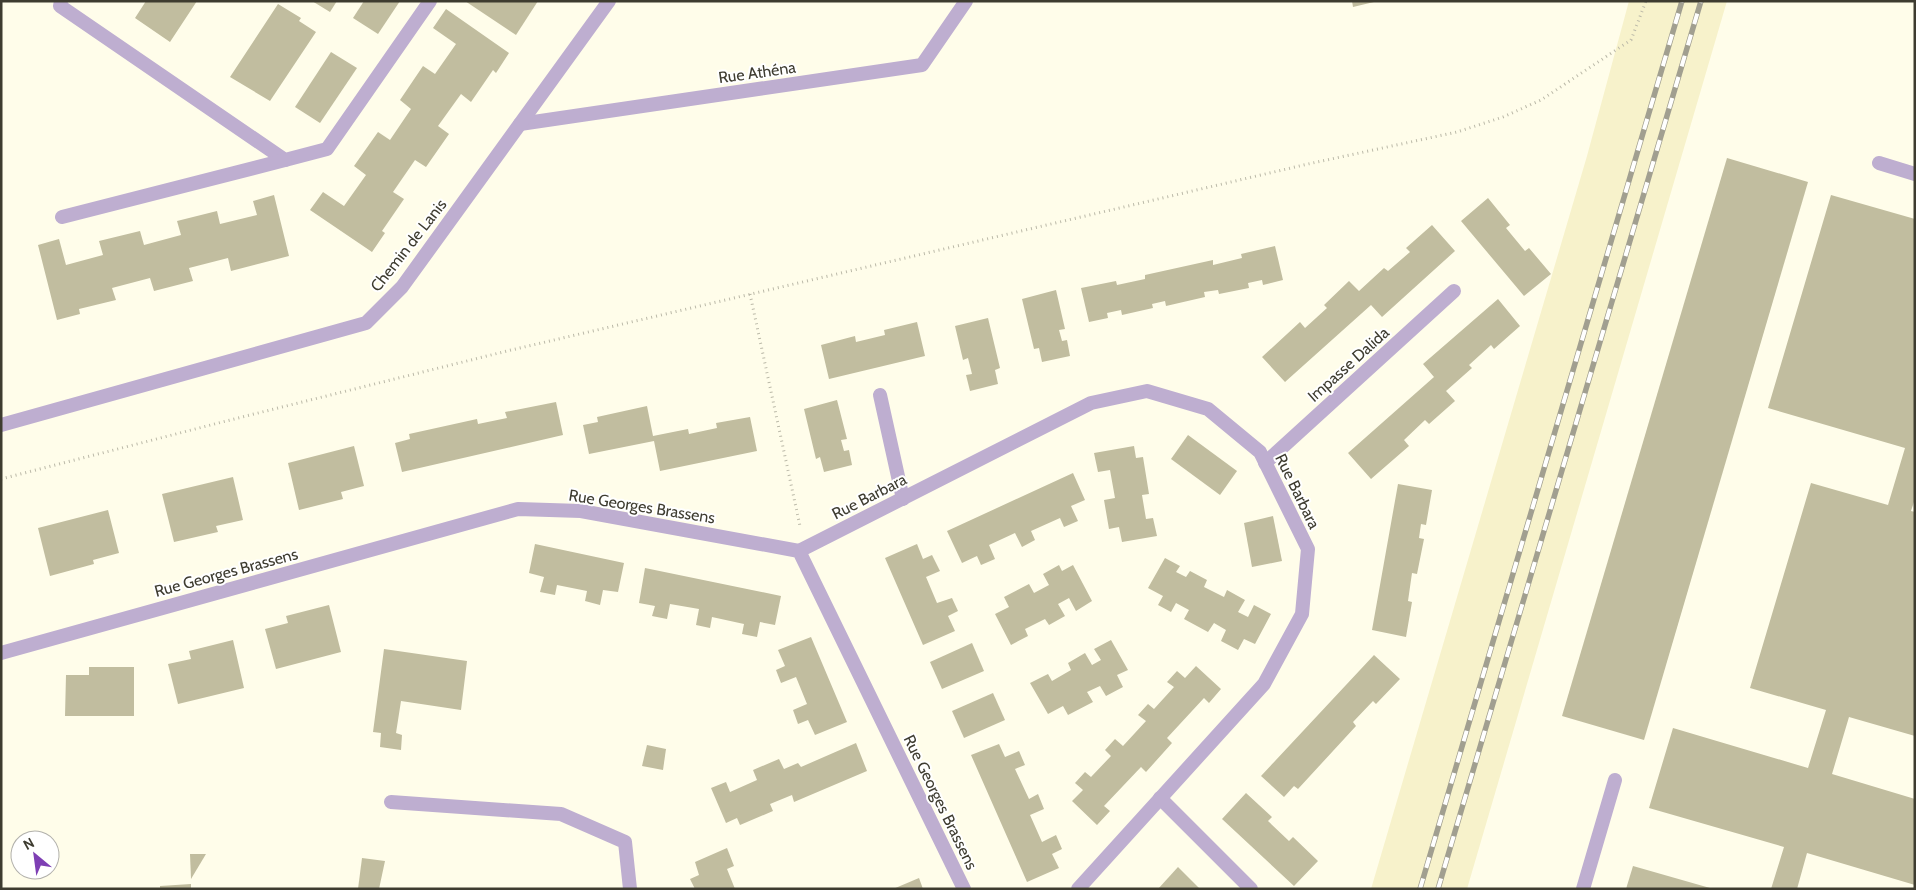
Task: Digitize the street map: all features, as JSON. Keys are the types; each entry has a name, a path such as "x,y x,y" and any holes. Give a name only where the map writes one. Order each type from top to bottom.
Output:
{"street":[{"path":"61,1 60,6 285,160"},
{"path":"62,217 327,149 430,1"},
{"name":"Chemin de Lanis","path":"1,425 366,323 402,287 609,1"},
{"name":"Rue Athéna","path":"520,124 922,65 966,1"},
{"path":"1879,163 1915,174"},
{"name":"Impasse Dalida","path":"1265,463 1454,291"},
{"name":"Rue Barbara","path":"802,550 1092,403 1147,391 1208,409 1260,452 1308,549 1302,614 1264,684 1078,889"},
{"path":"880,395 903,498"},
{"name":"Rue Georges Brassens","path":"1,652 518,510 581,511 802,550 964,889"},
{"path":"1584,889 1615,780"},
{"path":"1160,798 1251,889"},
{"path":"391,802 561,814 625,842 630,889"}],"path":[{"path":"1,479 507,351 1298,166 1457,132 1504,117 1541,100 1630,40 1646,1"},
{"path":"750,294 802,550"}],"shaded area":[{"path":"1629,1 1727,1 1467,889 1371,889 1587,156"}],"building":[{"path":"146,1 197,1 170,42 135,18"},
{"path":"312,1 337,1 330,12"},
{"path":"364,1 400,1 378,34 353,18"},
{"path":"465,1 538,1 516,35"},
{"path":"1352,1 1374,1 1374,2 1353,7"},
{"path":"278,4 301,18 299,21 316,32 270,101 230,77"},
{"path":"446,9 509,53 496,73 493,70 471,102 461,94 438,126 449,134 426,167 415,160 393,192 404,199 382,231 385,233 372,252 310,210 323,192 344,206 366,175 354,166 378,132 390,140 411,109 400,100 423,66 435,74 456,44 433,28"},
{"path":"331,52 357,68 320,123 295,107"},
{"path":"1727,158 1808,182 1644,740 1562,716"},
{"path":"274,195 289,256 231,271 228,258 189,268 193,281 154,291 150,278 112,288 116,300 79,309 80,314 57,320 38,245 59,239 66,265 103,255 99,241 140,231 144,245 181,235 177,221 217,211 220,224 257,215 253,201"},
{"path":"1831,195 1915,219 1915,499 1911,511 1915,512 1915,736 1849,717 1832,774 1915,799 1915,885 1807,853 1797,889 1771,889 1784,847 1649,808 1673,728 1808,768 1826,710 1750,688 1811,483 1888,505 1905,448 1768,408"},
{"path":"1488,198 1510,225 1506,228 1525,251 1529,248 1551,274 1524,296 1461,221"},
{"path":"1432,225 1455,251 1382,317 1371,305 1285,382 1262,357 1300,322 1305,328 1327,308 1324,305 1349,281 1359,291 1384,268 1388,271 1410,252 1406,248"},
{"path":"1275,246 1283,280 1263,285 1262,280 1248,283 1249,288 1219,294 1218,290 1204,292 1205,297 1166,306 1165,301 1152,304 1153,308 1122,315 1121,310 1107,313 1108,318 1089,322 1081,288 1116,281 1117,285 1145,279 1145,275 1213,260 1213,265 1242,258 1241,254"},
{"path":"1056,290 1065,329 1059,330 1062,341 1067,340 1070,356 1042,362 1039,348 1034,349 1022,299"},
{"path":"1498,299 1520,326 1494,349 1491,345 1469,365 1472,368 1446,391 1455,401 1429,424 1425,420 1404,440 1409,446 1371,479 1348,453 1434,377 1423,364"},
{"path":"988,318 1000,368 995,370 998,384 970,391 966,375 972,374 968,358 963,360 955,326"},
{"path":"917,322 925,356 829,379 821,345 855,336 856,342 885,335 884,330"},
{"path":"837,400 847,439 841,440 844,451 849,450 852,465 824,472 820,457 816,459 804,409"},
{"path":"556,402 563,435 402,472 395,443 410,439 409,434 477,419 478,424 507,418 505,412"},
{"path":"647,406 653,436 688,429 689,434 717,428 716,423 750,417 757,451 660,471 654,441 589,454 583,425 598,422 597,417"},
{"path":"1188,435 1237,471 1220,495 1171,459"},
{"path":"354,446 364,486 341,492 343,499 299,510 288,463"},
{"path":"1134,446 1136,458 1143,457 1149,494 1142,495 1146,519 1153,518 1157,536 1122,542 1119,527 1109,529 1104,500 1115,498 1110,470 1098,472 1094,453"},
{"path":"1073,473 1085,500 1071,506 1078,521 1064,527 1060,518 1031,531 1035,540 1022,547 1015,533 989,545 995,559 981,565 977,556 962,563 947,531"},
{"path":"233,477 243,520 216,526 218,532 174,542 162,494"},
{"path":"1398,484 1432,490 1426,525 1421,524 1419,538 1424,539 1417,574 1412,573 1408,601 1412,602 1406,637 1372,630"},
{"path":"108,510 119,553 93,560 94,564 50,576 38,528"},
{"path":"1273,516 1282,561 1252,567 1244,523"},
{"path":"535,544 624,563 618,592 603,590 600,605 585,601 587,591 557,585 555,595 540,592 544,577 529,573"},
{"path":"917,544 923,559 932,555 940,571 926,577 937,603 952,598 958,611 948,616 955,631 923,645 885,558"},
{"path":"1165,558 1180,566 1176,572 1186,577 1190,571 1207,580 1204,587 1224,597 1227,590 1245,600 1238,612 1248,617 1254,605 1271,614 1255,644 1244,639 1238,650 1221,641 1226,630 1214,623 1208,632 1184,619 1189,610 1176,603 1171,612 1158,605 1163,596 1148,588"},
{"path":"1059,565 1062,571 1073,565 1092,601 1076,611 1069,598 1058,604 1065,616 1049,625 1045,619 1025,629 1028,636 1011,645 995,614 1009,607 1004,597 1029,584 1034,593 1049,585 1043,574"},
{"path":"645,568 781,596 775,625 760,622 757,637 742,634 744,624 712,617 710,628 696,625 699,609 670,604 667,619 652,616 655,606 639,603"},
{"path":"329,605 341,652 276,669 265,629 288,623 286,616"},
{"path":"811,637 847,722 815,735 808,720 798,724 793,710 807,704 796,677 781,683 776,670 785,666 778,650"},
{"path":"233,640 244,688 178,704 168,664 191,659 189,651"},
{"path":"1111,640 1128,670 1117,675 1123,687 1106,696 1100,686 1087,692 1093,702 1068,715 1063,706 1048,714 1030,683 1048,674 1052,681 1071,670 1068,663 1085,653 1092,665 1101,660 1094,649"},
{"path":"972,643 984,671 942,689 930,662"},
{"path":"384,649 467,661 461,710 401,701 396,733 402,735 401,750 380,747 381,733 373,732"},
{"path":"1374,655 1400,679 1376,704 1373,701 1353,722 1356,726 1298,789 1294,786 1284,797 1261,776"},
{"path":"1196,666 1221,689 1209,703 1204,698 1167,738 1172,743 1146,772 1141,767 1104,806 1110,811 1097,825 1072,801 1083,790 1075,783 1085,772 1091,777 1111,756 1105,750 1115,739 1123,746 1146,721 1138,715 1148,704 1154,709 1174,687 1167,682 1177,671 1185,678"},
{"path":"89,667 134,667 134,716 65,716 66,675 89,675"},
{"path":"993,693 1005,720 964,738 952,711"},
{"path":"856,743 867,771 794,802 792,795 770,804 773,811 740,825 737,818 726,823 711,788 726,782 730,792 757,780 753,770 779,759 784,769 798,763 801,767"},
{"path":"999,744 1005,757 1019,751 1025,765 1015,769 1029,799 1038,794 1044,809 1030,815 1042,842 1056,835 1062,849 1052,854 1059,868 1027,882 971,755"},
{"path":"647,745 666,749 663,770 642,766"},
{"path":"1246,793 1272,817 1268,821 1289,841 1293,837 1318,861 1294,886 1222,819"},
{"path":"727,848 734,866 727,869 735,889 695,889 690,879 699,875 695,862"},
{"path":"190,854 206,854 191,879"},
{"path":"362,858 385,861 379,889 358,889"},
{"path":"1633,866 1710,888 1626,889"},
{"path":"1178,867 1200,889 1158,889"},
{"path":"919,878 923,889 893,889"},
{"path":"191,884 191,889 160,889 160,886"}],"railway":[{"path":"1420,889 1682,1"},
{"path":"1438,889 1701,1"}]}
